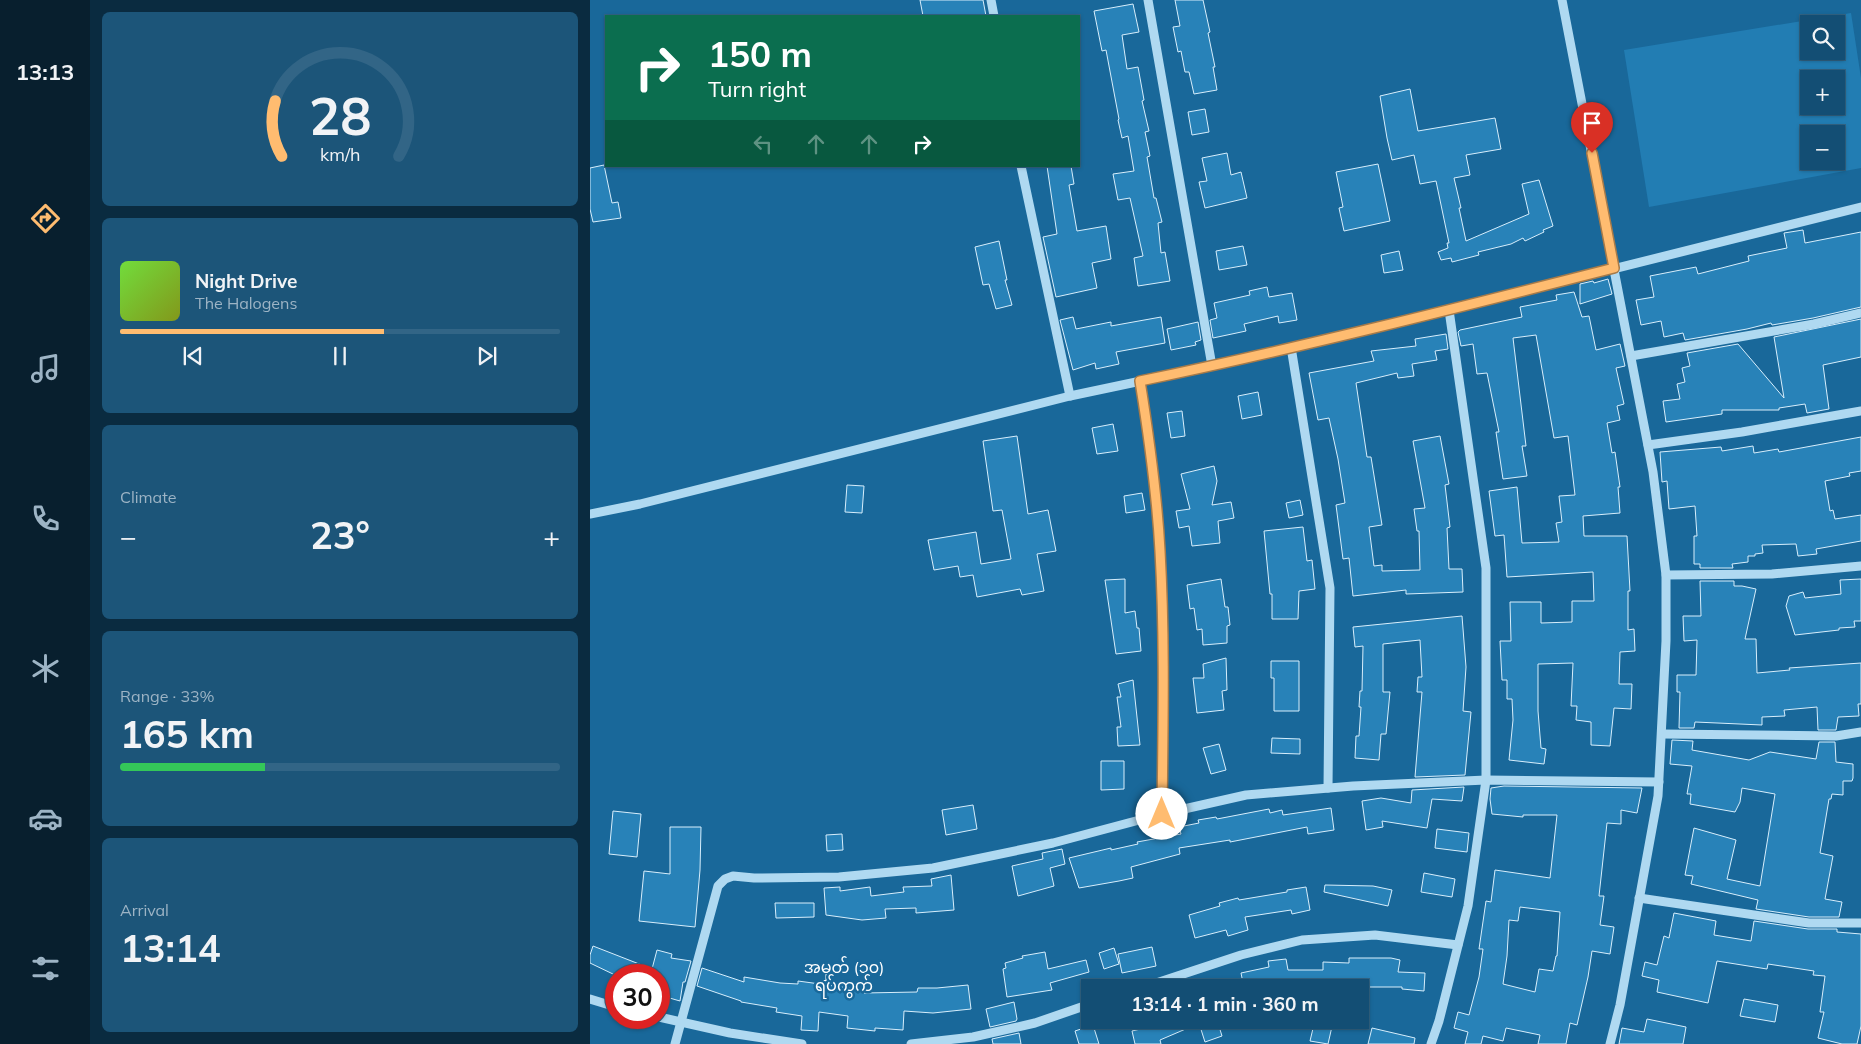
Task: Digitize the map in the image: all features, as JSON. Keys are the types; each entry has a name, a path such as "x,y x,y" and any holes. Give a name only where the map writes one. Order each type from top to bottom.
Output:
{"street":[{"path":"991,0 994,15"},
{"path":"1148,0 1212,366"},
{"path":"1562,0 1648,445 1666,575 1666,641 1658,796 1620,1005 1610,1044"},
{"path":"1021,167 1070,396"},
{"path":"590,514 640,504 1070,396 1212,366 1449,310 1861,208"},
{"path":"1431,1044 1439,1021 1468,906 1486,780 1486,568 1449,310"},
{"path":"1631,356 1814,324 1861,313"},
{"path":"1291,347 1330,588 1328,788"},
{"path":"1140,381 1151,451 1160,550 1164,651 1162,814"},
{"path":"1648,445 1742,432 1861,411"},
{"path":"1666,575 1772,574 1861,566"},
{"path":"1662,734 1836,736 1861,732"},
{"path":"675,1044 718,886 725,878 733,876 754,878 840,877 934,868 1054,843 1162,814 1246,795 1328,788 1486,780 1659,782"},
{"path":"1639,898 1809,923 1861,923"},
{"path":"1168,979 1241,955 1302,940 1375,934 1458,945"},
{"path":"590,999 605,1004"},
{"path":"911,1044 973,1037 1035,1023 1081,1007"},
{"path":"670,1020 730,1033 802,1044"}],"shaded area":[{"path":"1851,13 1861,78 1861,168 1649,207 1624,50 1800,21 1800,60 1845,60 1845,15 1839,15"}],"building":[{"path":"920,0 983,0 986,15 923,15"},
{"path":"1175,0 1203,0 1210,32 1208,33 1215,67 1213,67 1217,90 1194,94 1189,72 1185,72 1181,51 1178,52 1173,27 1180,26"},
{"path":"1133,4 1139,32 1122,35 1127,69 1138,67 1144,100 1142,101 1149,131 1145,132 1150,156 1147,157 1154,198 1156,198 1162,222 1158,223 1161,253 1165,252 1170,281 1138,286 1134,258 1143,256 1130,198 1118,200 1113,174 1134,171 1128,136 1122,138 1106,50 1102,51 1094,11"},
{"path":"1410,89 1418,131 1495,118 1501,149 1466,155 1470,175 1454,178 1466,241 1529,214 1522,184 1539,180 1553,226 1525,241 1523,238 1511,244 1478,252 1479,255 1452,262 1451,258 1441,260 1438,252 1448,248 1447,243 1449,243 1436,181 1420,184 1414,155 1392,160 1387,138 1380,96"},
{"path":"1205,109 1209,132 1192,135 1188,112"},
{"path":"1227,153 1231,175 1241,172 1247,198 1205,208 1199,182 1207,181 1202,158"},
{"path":"1378,164 1390,221 1344,231 1339,208 1343,207 1336,172"},
{"path":"604,165 612,203 618,202 621,218 593,222 590,209 590,168"},
{"path":"1047,167 1071,167 1074,184 1069,185 1077,231 1106,226 1111,259 1092,263 1097,288 1056,297 1043,237 1057,234"},
{"path":"1803,230 1805,243 1861,232 1861,307 1813,318 1772,325 1771,323 1685,340 1683,333 1664,337 1661,321 1641,325 1636,300 1654,297 1650,276 1696,267 1698,274 1749,261 1748,256 1787,248 1784,233"},
{"path":"999,241 1007,280 1005,280 1012,305 996,309 989,284 983,285 975,247"},
{"path":"1243,246 1247,265 1219,270 1216,251"},
{"path":"1399,251 1403,270 1384,273 1381,255"},
{"path":"1608,279 1612,294 1580,304 1580,284"},
{"path":"1267,287 1269,297 1292,293 1297,320 1279,323 1278,316 1244,324 1246,331 1213,338 1210,320 1217,318 1214,303 1250,295 1249,291"},
{"path":"1574,292 1582,317 1589,316 1596,350 1620,344 1625,366 1616,368 1624,404 1617,406 1620,420 1607,423 1612,453 1615,452 1620,487 1618,487 1620,513 1583,516 1584,536 1627,536 1630,591 1628,591 1628,630 1634,629 1635,651 1620,652 1619,684 1632,684 1631,709 1614,708 1610,746 1591,745 1591,722 1576,720 1577,706 1571,706 1573,663 1538,664 1538,711 1541,748 1546,749 1544,764 1509,760 1513,720 1512,699 1507,699 1507,680 1502,680 1500,641 1511,641 1510,602 1541,602 1541,623 1572,622 1572,601 1594,601 1593,572 1507,577 1504,535 1495,536 1489,491 1517,487 1522,543 1559,542 1556,523 1562,522 1559,496 1575,495 1568,436 1554,438 1536,335 1513,338 1526,446 1522,446 1527,476 1503,479 1496,432 1499,432 1487,373 1477,374 1473,344 1461,346 1458,332 1522,317 1520,307 1557,300 1556,295"},
{"path":"1073,317 1076,329 1111,322 1111,326 1161,317 1165,343 1116,352 1119,364 1096,369 1095,363 1073,370 1060,320"},
{"path":"1861,319 1861,357 1823,365 1829,409 1807,413 1805,404 1779,408 1779,410 1722,410 1722,414 1666,422 1663,401 1680,399 1677,384 1685,382 1682,368 1690,366 1687,353 1738,344 1784,398 1774,337"},
{"path":"1198,322 1201,340 1195,342 1196,345 1171,350 1167,329"},
{"path":"1446,334 1448,349 1435,351 1437,360 1412,364 1414,376 1398,378 1397,373 1356,383 1367,457 1371,457 1382,525 1369,527 1374,566 1382,565 1382,571 1420,570 1419,531 1417,531 1414,509 1425,508 1413,441 1440,436 1449,484 1445,485 1450,527 1447,528 1449,569 1462,569 1463,592 1406,594 1406,590 1353,596 1349,558 1343,559 1336,505 1345,503 1338,459 1329,418 1318,420 1309,373 1374,361 1371,351 1416,346 1415,339"},
{"path":"1258,392 1262,415 1242,419 1238,396"},
{"path":"1182,411 1185,436 1171,438 1167,413"},
{"path":"1113,424 1118,451 1097,454 1092,428"},
{"path":"1017,436 1028,514 1048,510 1056,551 1037,554 1044,591 1022,595 1020,589 977,597 973,575 960,577 958,566 934,570 928,540 976,532 981,564 1011,559 1002,510 993,511 983,441"},
{"path":"1861,437 1861,471 1849,473 1850,476 1825,481 1830,511 1833,510 1835,519 1861,515 1861,541 1816,549 1817,554 1798,556 1796,544 1762,545 1763,553 1748,556 1748,562 1732,564 1733,568 1700,568 1700,564 1694,564 1694,536 1697,536 1695,506 1669,509 1667,481 1662,482 1660,452 1721,447 1722,451 1753,446 1754,453 1778,449 1779,452"},
{"path":"1214,466 1217,481 1212,505 1231,502 1234,518 1218,521 1220,543 1192,546 1189,526 1179,528 1176,511 1190,509 1181,474"},
{"path":"847,485 864,486 862,513 845,512"},
{"path":"1142,493 1145,510 1126,513 1124,496"},
{"path":"1300,500 1303,515 1289,518 1286,503"},
{"path":"1303,527 1307,561 1312,560 1315,589 1299,591 1298,619 1272,619 1272,594 1270,594 1264,531"},
{"path":"1125,579 1125,613 1135,611 1141,651 1116,654 1105,580"},
{"path":"1221,579 1230,625 1227,626 1227,643 1203,645 1202,629 1197,630 1194,608 1190,609 1187,585"},
{"path":"1861,579 1861,621 1854,621 1855,627 1795,635 1786,606 1789,596 1803,592 1805,598 1841,594 1840,580"},
{"path":"1700,581 1734,581 1734,586 1756,589 1745,639 1756,639 1757,673 1790,670 1789,668 1861,663 1861,704 1858,704 1859,716 1838,717 1836,730 1818,730 1817,707 1784,710 1785,716 1762,717 1762,725 1695,722 1694,728 1679,728 1680,692 1677,692 1677,675 1696,675 1697,640 1684,641 1683,616 1701,616"},
{"path":"1462,616 1466,667 1463,711 1471,712 1465,775 1415,777 1422,692 1417,692 1418,677 1422,677 1420,640 1383,644 1383,692 1390,692 1386,734 1381,734 1379,760 1355,758 1356,736 1359,736 1363,646 1355,647 1353,627"},
{"path":"1226,658 1227,690 1222,691 1224,710 1197,713 1193,678 1204,678 1203,664"},
{"path":"1271,661 1299,661 1299,711 1274,711 1274,678 1271,678"},
{"path":"1133,680 1140,745 1118,746 1117,727 1121,727 1117,697 1121,697 1118,684"},
{"path":"1272,738 1300,739 1300,754 1271,753"},
{"path":"1672,740 1693,741 1692,750 1749,760 1770,752 1816,759 1819,742 1835,742 1836,762 1853,764 1853,778 1852,781 1843,781 1843,795 1832,794 1831,799 1829,799 1820,853 1833,856 1825,899 1842,902 1839,917 1809,917 1756,909 1758,900 1691,884 1693,876 1685,875 1694,828 1736,840 1727,879 1760,886 1775,794 1742,788 1740,802 1735,812 1690,804 1691,794 1687,794 1692,766 1670,764"},
{"path":"1219,744 1226,770 1211,774 1203,748"},
{"path":"1101,761 1124,761 1124,789 1101,790"},
{"path":"1504,786 1642,788 1637,813 1621,810 1621,824 1607,823 1599,896 1604,896 1600,925 1614,927 1610,954 1592,951 1577,1025 1570,1023 1566,1044 1538,1044 1540,1035 1506,1028 1503,1041 1483,1036 1481,1044 1465,1044 1468,1032 1454,1028 1458,1012 1469,1015 1479,977 1483,949 1479,949 1486,901 1491,902 1495,870 1550,878 1557,815 1523,815 1523,817 1492,814 1491,788","holes":["1520,907 1560,912 1557,956 1553,971 1539,969 1535,992 1503,984 1509,920 1518,921"]},
{"path":"1464,787 1462,801 1432,799 1427,828 1382,821 1383,827 1366,830 1362,801 1381,798 1411,803 1412,790"},
{"path":"973,805 977,829 946,835 942,810"},
{"path":"1331,808 1334,830 1308,834 1307,827 1230,842 1230,840 1179,848 1180,854 1131,867 1133,878 1119,881 1079,888 1069,858 1181,834 1179,827 1199,823 1198,820 1216,817 1217,819 1269,809 1270,813 1282,810 1283,815"},
{"path":"613,811 641,814 637,857 609,854"},
{"path":"670,827 701,827 700,870 695,927 639,921 644,871 670,874"},
{"path":"1437,829 1469,833 1467,852 1435,848"},
{"path":"842,834 843,850 827,851 826,835"},
{"path":"1062,849 1065,864 1050,868 1054,886 1018,896 1012,866 1043,859 1042,853"},
{"path":"1424,873 1455,879 1452,897 1421,892"},
{"path":"951,875 954,910 916,913 916,908 885,909 886,918 862,920 826,915 824,888 840,887 840,891 870,887 871,896 904,892 903,887 932,886 931,879"},
{"path":"1325,885 1373,886 1392,890 1388,906 1324,892"},
{"path":"1306,887 1310,910 1292,914 1291,910 1245,917 1248,930 1228,936 1226,930 1195,938 1189,915 1220,906 1219,903 1238,898 1239,900"},
{"path":"775,903 814,903 814,917 776,918"},
{"path":"1674,913 1716,921 1714,935 1751,941 1754,921 1808,929 1837,929 1837,932 1861,934 1861,1026 1857,1044 1842,1044 1818,1038 1824,1012 1820,1012 1825,976 1813,975 1814,971 1768,964 1767,969 1717,961 1708,1003 1657,992 1659,980 1642,976 1645,962 1657,965 1664,936 1669,938"},
{"path":"593,946 639,964 605,964 605,970 590,963"},
{"path":"1152,947 1156,966 1122,973 1118,954"},
{"path":"1114,948 1119,964 1104,969 1099,953"},
{"path":"657,950 672,954 671,958 691,961 685,982 683,982 680,1001 670,998 670,964 653,964"},
{"path":"1045,952 1048,969 1086,960 1089,972 1050,983 1052,990 1007,997 1003,969 1006,968 1005,963 1023,958 1022,956"},
{"path":"1349,958 1391,958 1400,960 1398,972 1425,973 1424,991 1402,989 1402,987 1369,987 1369,979 1242,979 1241,973 1269,967 1268,961 1286,959 1288,970 1323,970 1323,962 1349,963"},
{"path":"702,968 744,982 744,977 780,983 798,984 798,981 864,990 864,993 917,992 918,988 968,985 971,1009 933,1013 904,1011 903,1030 875,1028 875,1031 847,1028 848,1016 819,1012 818,1031 801,1030 802,1016 776,1012 777,1008 741,1002 697,986"},
{"path":"1744,999 1778,1005 1775,1022 1740,1016"},
{"path":"1014,1002 1016,1021 990,1027 986,1009"},
{"path":"1647,1019 1686,1027 1683,1044 1619,1044 1622,1028 1644,1032"},
{"path":"1372,1028 1415,1038 1414,1044 1368,1044"},
{"path":"1094,1029 1099,1044 1079,1044 1075,1031"},
{"path":"1141,1029 1186,1029 1160,1040 1161,1044 1135,1044 1132,1031"},
{"path":"1201,1029 1220,1029 1222,1036 1205,1042"},
{"path":"1313,1029 1331,1029 1328,1044 1310,1041"},
{"path":"1019,1033 1021,1044 993,1044 992,1039"}],"district":[{"name":"အမှတ် (၁၀) ရပ်ကွက်","path":"844,976"}],"route":[{"path":"1162,814 1164,651 1160,550 1151,451 1140,381 1432,314 1614,268 1592,153"}]}
